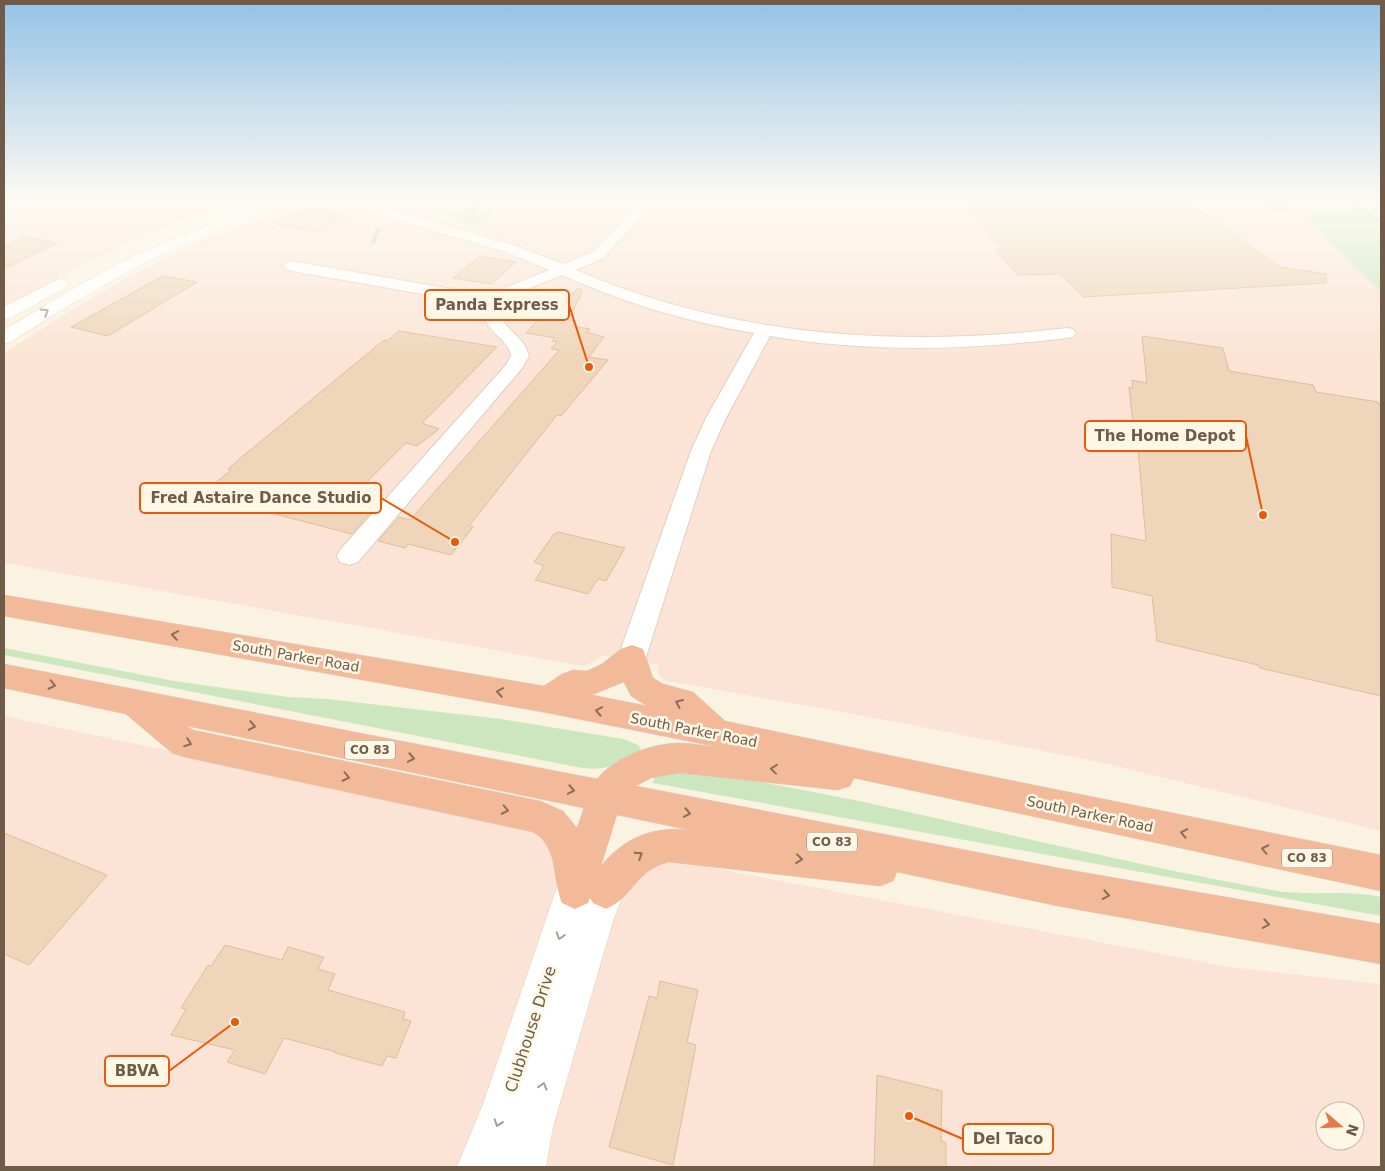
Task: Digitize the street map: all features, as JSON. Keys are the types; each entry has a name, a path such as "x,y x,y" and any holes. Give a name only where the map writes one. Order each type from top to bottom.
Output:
{"highway":[{"name":"South Parker Road","path":"4,604 548,700 716,733 979,790 1381,873"},
{"path":"548,700 573,683 589,684 613,673 632,657 636,678 642,687 656,696 682,702 716,733"},
{"name":"CO 83","path":"4,676 1058,887 1381,944"},
{"path":"136,703 184,743 540,817 555,825 591,890"},
{"path":"591,890 605,796 611,786 627,773 646,763 679,758 979,790"},
{"path":"591,890 651,848 669,845 1058,887"}],"main road":[{"path":"4,314 78,274 121,254"},
{"path":"4,338 79,292 153,254"},
{"name":"Clubhouse Drive","path":"480,1167 591,890"},
{"name":"Clubhouse Drive","path":"523,1167 530,1127 594,921 591,890"}],"street":[{"path":"522,254 619,294 702,318 765,330 844,339 909,342 996,340 1067,333"},
{"path":"291,266 450,294 489,297 509,293 600,254"},
{"path":"349,556 514,367 520,352 518,347 492,321 489,310 489,297"},
{"path":"632,657 703,446 716,418 765,330"}],"shaded area":[{"path":"4,254 107,254 4,305"},
{"path":"176,254 1342,254 1381,292 1381,831 1103,763 886,720 666,681 660,676 658,665 600,655 598,660 583,666 4,563 4,353 78,306 127,278"},
{"path":"4,716 524,826 542,836 553,852 560,872 677,861 1230,967 1381,984 1381,1167 4,1167"}],"green space":[{"path":"1342,254 1381,254 1381,292"},
{"path":"4,648 174,681 288,697 327,699 501,719 624,739 638,745 641,749 639,752 612,766 591,769 582,768 4,655"},
{"path":"690,768 864,802 1119,859 1272,890 1381,897 1381,916 653,783 656,771"}],"building":[{"path":"4,254 35,254 4,269"},
{"path":"999,254 1261,254 1280,267 1326,274 1326,283 1083,297 1060,274 1018,275"},
{"path":"480,256 516,262 491,284 453,278"},
{"path":"163,276 197,282 108,336 71,327"},
{"path":"578,288 583,291 568,320 576,321 572,326 590,329 587,332 604,337 589,357 608,360 561,416 557,415 469,526 473,527 451,555 408,544 405,548 378,541 399,517 410,520 559,350 551,349 557,342 552,341 555,338 526,333 542,315 551,317"},
{"path":"399,331 497,347 422,423 439,429 417,446 406,443 346,503 373,510 352,534 201,495 231,470 228,469 243,456 384,340 387,341"},
{"path":"1142,336 1223,348 1229,371 1313,385 1316,392 1378,402 1381,408 1381,696 1260,668 1258,665 1157,641 1152,596 1112,587 1111,534 1146,541 1136,425 1133,424 1129,387 1133,388 1132,380 1147,383"},
{"path":"558,532 625,548 606,581 598,579 588,594 535,580 544,566 534,562 554,534"},
{"path":"4,833 107,875 29,965 4,954"},
{"path":"225,945 282,960 288,947 324,957 318,969 335,974 328,990 405,1012 403,1019 411,1021 396,1058 387,1056 382,1066 284,1038 265,1074 227,1062 235,1050 171,1035 186,1009 181,1008 208,965 211,966"},
{"path":"660,981 698,990 687,1042 696,1045 673,1165 609,1147 649,996 657,998"},
{"path":"877,1075 942,1091 941,1141 946,1143 946,1167 874,1167"}],"place":[{"name":"Panda Express","path":"589,367"},
{"name":"The Home Depot","path":"1263,515"},
{"name":"Fred Astaire Dance Studio","path":"455,542"},
{"name":"BBVA","path":"235,1022"},
{"name":"Del Taco","path":"909,1116"}]}
